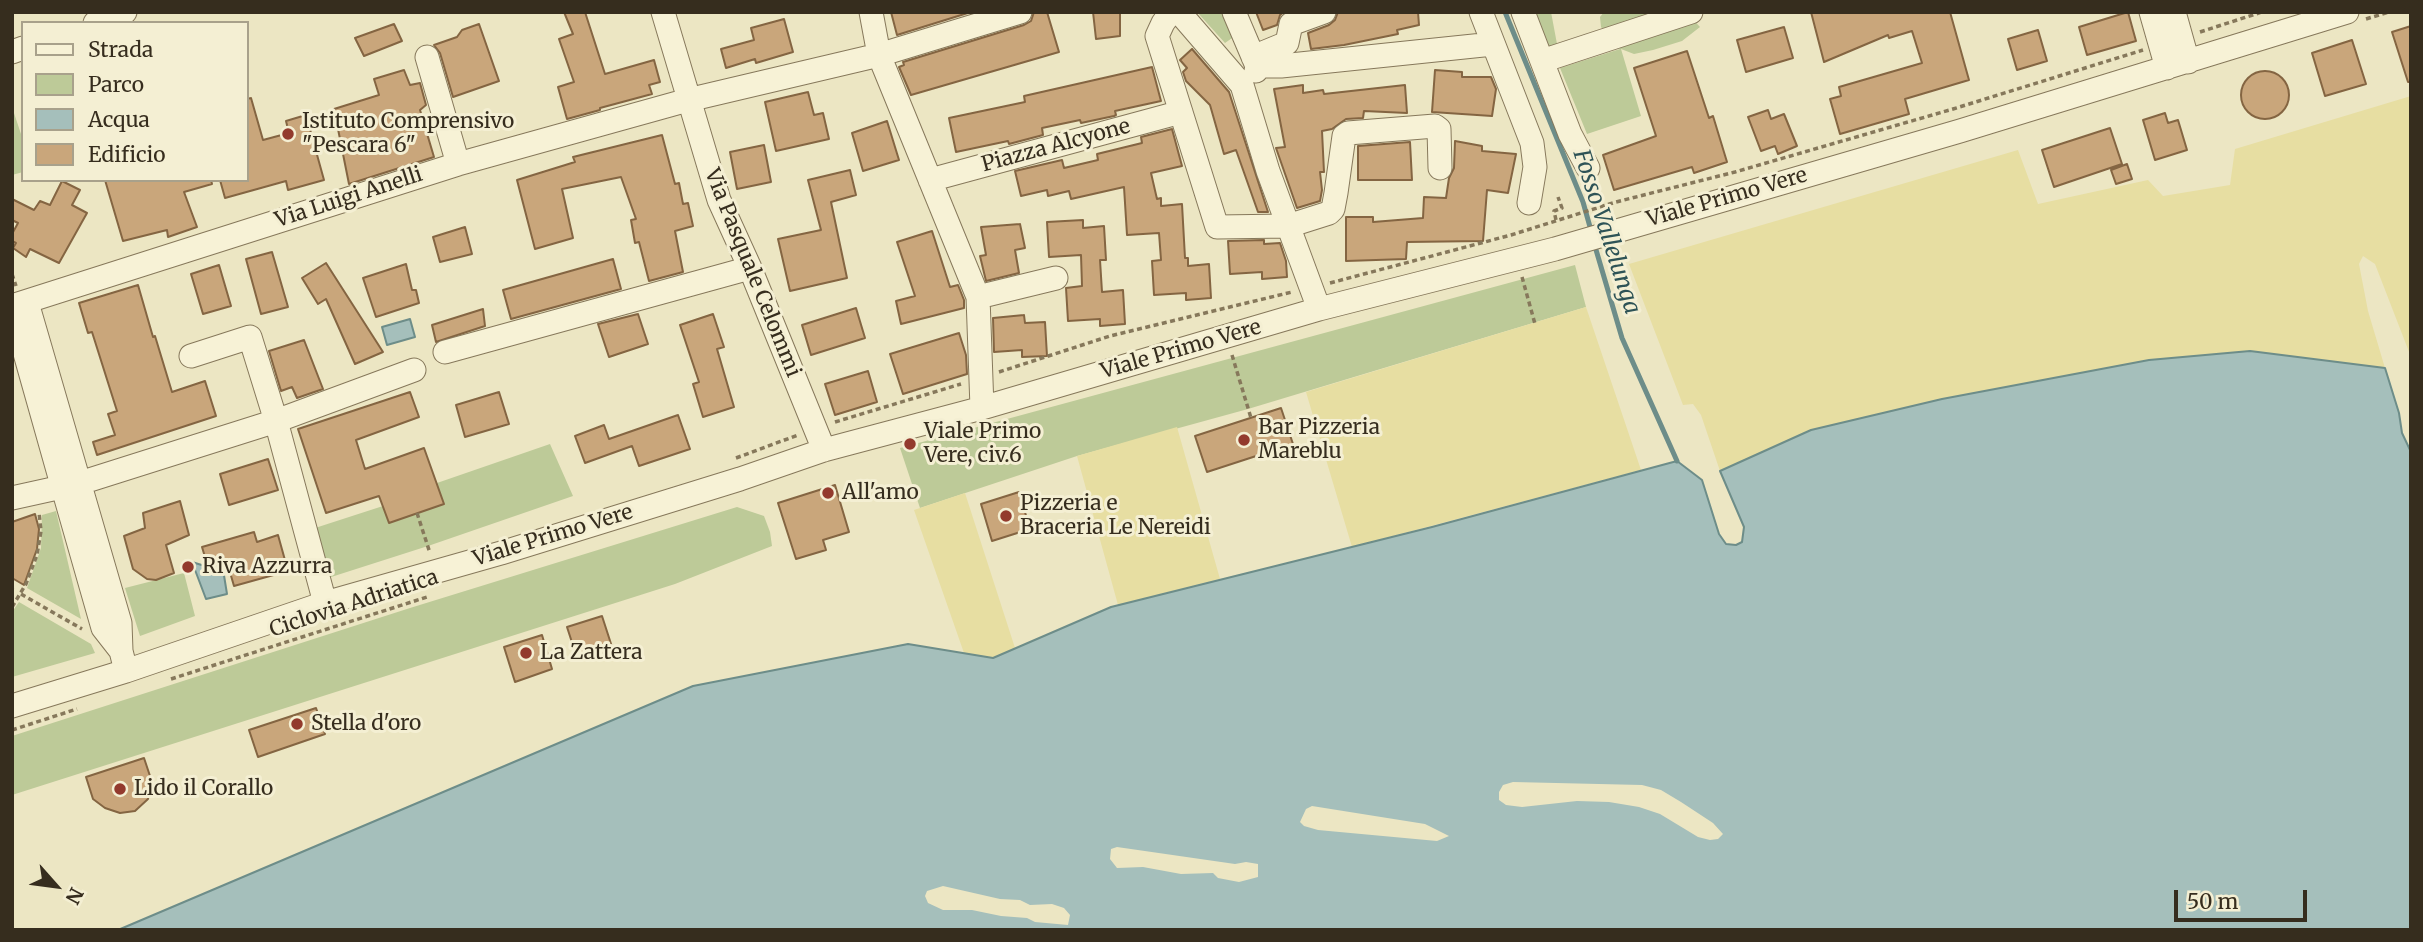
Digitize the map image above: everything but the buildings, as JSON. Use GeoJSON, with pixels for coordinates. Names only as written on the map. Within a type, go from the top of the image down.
{"type":"FeatureCollection","features":[{"type":"Feature","properties":{"kind":"street"},"geometry":{"type":"LineString","coordinates":[[100,21],[125,12]]}},
{"type":"Feature","properties":{"kind":"street","name":"Via Pasquale Celommi"},"geometry":{"type":"LineString","coordinates":[[663,12],[719,200],[750,268],[824,450]]}},
{"type":"Feature","properties":{"kind":"street"},"geometry":{"type":"LineString","coordinates":[[871,12],[879,55],[978,297],[982,408]]}},
{"type":"Feature","properties":{"kind":"street"},"geometry":{"type":"LineString","coordinates":[[688,100],[879,55],[1020,12]]}},
{"type":"Feature","properties":{"kind":"street"},"geometry":{"type":"LineString","coordinates":[[1171,12],[1157,36],[1217,228],[1288,226],[1332,211],[1344,136],[1348,133],[1435,126],[1439,129],[1440,168]]}},
{"type":"Feature","properties":{"kind":"street"},"geometry":{"type":"LineString","coordinates":[[1179,12],[1242,85],[1268,171],[1319,309]]}},
{"type":"Feature","properties":{"kind":"street"},"geometry":{"type":"LineString","coordinates":[[1234,12],[1255,61],[1253,79],[1242,85]]}},
{"type":"Feature","properties":{"kind":"street"},"geometry":{"type":"LineString","coordinates":[[1255,61],[1287,43],[1291,23],[1324,12]]}},
{"type":"Feature","properties":{"kind":"street"},"geometry":{"type":"LineString","coordinates":[[1481,12],[1532,143],[1535,167],[1529,203]]}},
{"type":"Feature","properties":{"kind":"street"},"geometry":{"type":"LineString","coordinates":[[1524,12],[1570,135],[1588,168]]}},
{"type":"Feature","properties":{"kind":"street"},"geometry":{"type":"LineString","coordinates":[[1542,61],[1691,12]]}},
{"type":"Feature","properties":{"kind":"street"},"geometry":{"type":"LineString","coordinates":[[2151,12],[2171,41]]}},
{"type":"Feature","properties":{"kind":"street"},"geometry":{"type":"LineString","coordinates":[[2174,12],[2171,41],[2177,65]]}},
{"type":"Feature","properties":{"kind":"street","name":"Viale Primo Vere"},"geometry":{"type":"LineString","coordinates":[[12,706],[123,661],[500,553],[740,479],[824,450],[982,408],[1319,309],[1555,249],[2347,12]]}},
{"type":"Feature","properties":{"kind":"street"},"geometry":{"type":"LineString","coordinates":[[1255,61],[1281,66],[1493,44]]}},
{"type":"Feature","properties":{"kind":"street"},"geometry":{"type":"LineString","coordinates":[[426,57],[458,164]]}},
{"type":"Feature","properties":{"kind":"street","name":"Via Luigi Anelli"},"geometry":{"type":"LineString","coordinates":[[17,304],[458,164],[688,100]]}},
{"type":"Feature","properties":{"kind":"street","name":"Piazza Alcyone"},"geometry":{"type":"LineString","coordinates":[[930,180],[1181,112]]}},
{"type":"Feature","properties":{"kind":"street"},"geometry":{"type":"LineString","coordinates":[[445,352],[750,268]]}},
{"type":"Feature","properties":{"kind":"street"},"geometry":{"type":"LineString","coordinates":[[978,297],[1056,278]]}},
{"type":"Feature","properties":{"kind":"street"},"geometry":{"type":"LineString","coordinates":[[17,304],[15,318],[120,623],[123,661]]}},
{"type":"Feature","properties":{"kind":"street"},"geometry":{"type":"LineString","coordinates":[[191,356],[250,337],[276,421],[325,603]]}},
{"type":"Feature","properties":{"kind":"street"},"geometry":{"type":"LineString","coordinates":[[12,498],[72,485],[276,421],[414,370]]}},
{"type":"Feature","properties":{"kind":"path","name":"Viale Primo Vere"},"geometry":{"type":"LineString","coordinates":[[1329,283],[1511,235],[1616,202],[1735,172],[1953,109],[2262,12]]}},
{"type":"Feature","properties":{"kind":"path"},"geometry":{"type":"LineString","coordinates":[[1556,220],[1554,211],[1562,208],[1558,197]]}},
{"type":"Feature","properties":{"kind":"path"},"geometry":{"type":"LineString","coordinates":[[1522,278],[1535,324]]}},
{"type":"Feature","properties":{"kind":"path","name":"Viale Primo Vere"},"geometry":{"type":"LineString","coordinates":[[824,426],[1110,336],[1301,290]]}},
{"type":"Feature","properties":{"kind":"path"},"geometry":{"type":"LineString","coordinates":[[1227,336],[1251,418]]}},
{"type":"Feature","properties":{"kind":"path"},"geometry":{"type":"LineString","coordinates":[[736,458],[809,431]]}},
{"type":"Feature","properties":{"kind":"path"},"geometry":{"type":"LineString","coordinates":[[12,607],[35,563],[40,539],[35,493]]}},
{"type":"Feature","properties":{"kind":"path"},"geometry":{"type":"LineString","coordinates":[[417,513],[430,553]]}},
{"type":"Feature","properties":{"kind":"path"},"geometry":{"type":"LineString","coordinates":[[20,594],[93,635]]}},
{"type":"Feature","properties":{"kind":"path","name":"Ciclovia Adriatica"},"geometry":{"type":"LineString","coordinates":[[162,682],[429,596]]}},
{"type":"Feature","properties":{"kind":"path"},"geometry":{"type":"LineString","coordinates":[[12,730],[88,706]]}},
{"type":"Feature","properties":{"kind":"green space"},"geometry":{"type":"Polygon","coordinates":[[[1197,12],[1223,12],[1235,36],[1225,43],[1197,12]]]}},
{"type":"Feature","properties":{"kind":"green space"},"geometry":{"type":"Polygon","coordinates":[[[1527,12],[1551,12],[1557,44],[1543,53],[1527,12]]]}},
{"type":"Feature","properties":{"kind":"green space"},"geometry":{"type":"Polygon","coordinates":[[[1604,12],[1686,12],[1700,27],[1682,41],[1653,50],[1634,54],[1621,49],[1641,116],[1587,134],[1560,68],[1620,49],[1601,27],[1600,17],[1604,12]]]}},
{"type":"Feature","properties":{"kind":"green space"},"geometry":{"type":"Polygon","coordinates":[[[12,107],[21,134],[21,173],[12,175],[12,107]]]}},
{"type":"Feature","properties":{"kind":"green space"},"geometry":{"type":"Polygon","coordinates":[[[1575,265],[1586,307],[1248,409],[1077,456],[920,508],[900,448],[1575,265]]]}},
{"type":"Feature","properties":{"kind":"green space"},"geometry":{"type":"Polygon","coordinates":[[[550,444],[573,496],[328,578],[312,529],[383,506],[389,523],[443,504],[437,483],[550,444]]]}},
{"type":"Feature","properties":{"kind":"green space"},"geometry":{"type":"Polygon","coordinates":[[[737,507],[764,516],[772,546],[675,584],[12,795],[12,736],[410,608],[737,507]]]}},
{"type":"Feature","properties":{"kind":"green space"},"geometry":{"type":"Polygon","coordinates":[[[56,511],[81,619],[27,588],[41,548],[42,515],[56,511]]]}},
{"type":"Feature","properties":{"kind":"green space"},"geometry":{"type":"Polygon","coordinates":[[[184,573],[195,616],[140,636],[125,588],[184,573]]]}},
{"type":"Feature","properties":{"kind":"green space"},"geometry":{"type":"Polygon","coordinates":[[[19,602],[91,644],[95,653],[12,677],[12,612],[19,602]]]}},
{"type":"Feature","properties":{"kind":"sand"},"geometry":{"type":"Polygon","coordinates":[[[2411,96],[2411,357],[2375,264],[2363,256],[2359,264],[2368,311],[2385,368],[2250,351],[2149,360],[1942,399],[1811,430],[1720,471],[1701,415],[1693,404],[1683,405],[1629,264],[2018,150],[2038,204],[2148,180],[2163,196],[2230,185],[2235,149],[2411,96]]]}},
{"type":"Feature","properties":{"kind":"sand"},"geometry":{"type":"Polygon","coordinates":[[[1586,307],[1641,470],[1352,547],[1306,392],[1586,307]]]}},
{"type":"Feature","properties":{"kind":"sand"},"geometry":{"type":"Polygon","coordinates":[[[1177,427],[1220,579],[1118,605],[1077,456],[1177,427]]]}},
{"type":"Feature","properties":{"kind":"sand"},"geometry":{"type":"Polygon","coordinates":[[[965,493],[1015,648],[993,658],[964,653],[914,510],[965,493]]]}},
{"type":"Feature","properties":{"kind":"water"},"geometry":{"type":"Polygon","coordinates":[[[410,319],[415,337],[387,345],[382,327],[410,319]]]}},
{"type":"Feature","properties":{"kind":"water"},"geometry":{"type":"Polygon","coordinates":[[[2250,351],[2385,368],[2399,413],[2402,433],[2411,452],[2411,930],[118,930],[693,686],[908,644],[993,658],[1111,607],[1432,527],[1677,461],[1702,480],[1719,534],[1726,544],[1736,545],[1742,542],[1744,527],[1720,471],[1811,430],[1942,399],[2149,360],[2250,351]]]}},
{"type":"Feature","properties":{"kind":"water"},"geometry":{"type":"Polygon","coordinates":[[[192,562],[208,567],[222,563],[227,594],[206,599],[192,562]]]}},
{"type":"Feature","properties":{"kind":"pier"},"geometry":{"type":"Polygon","coordinates":[[[1513,782],[1642,785],[1661,790],[1681,802],[1713,823],[1723,834],[1718,839],[1710,840],[1698,837],[1660,814],[1609,802],[1577,801],[1522,807],[1506,805],[1499,800],[1499,792],[1503,785],[1513,782]]]}},
{"type":"Feature","properties":{"kind":"pier"},"geometry":{"type":"Polygon","coordinates":[[[1312,806],[1425,824],[1449,836],[1437,841],[1318,830],[1300,822],[1306,809],[1312,806]]]}},
{"type":"Feature","properties":{"kind":"pier"},"geometry":{"type":"Polygon","coordinates":[[[1117,847],[1235,864],[1258,864],[1258,877],[1239,882],[1218,878],[1213,873],[1181,874],[1143,867],[1117,868],[1110,859],[1111,849],[1117,847]]]}},
{"type":"Feature","properties":{"kind":"pier"},"geometry":{"type":"Polygon","coordinates":[[[943,886],[1000,899],[1020,900],[1030,905],[1052,904],[1064,908],[1070,915],[1068,925],[1035,922],[1027,918],[972,910],[943,910],[928,903],[925,896],[927,891],[943,886]]]}},
{"type":"Feature","properties":{"kind":"waterway","name":"Fosso Vallelunga"},"geometry":{"type":"LineString","coordinates":[[1505,12],[1583,202],[1592,234]]}},
{"type":"Feature","properties":{"kind":"waterway","name":"Fosso Vallelunga"},"geometry":{"type":"LineString","coordinates":[[1594,243],[1622,338],[1677,461]]}},
{"type":"Feature","properties":{"kind":"place","name":"Istituto Comprensivo \"Pescara 6\""},"geometry":{"type":"Point","coordinates":[288,134]}},
{"type":"Feature","properties":{"kind":"place","name":"Bar Pizzeria Mareblu"},"geometry":{"type":"Point","coordinates":[1244,440]}},
{"type":"Feature","properties":{"kind":"place","name":"Viale Primo Vere, civ.6"},"geometry":{"type":"Point","coordinates":[910,444]}},
{"type":"Feature","properties":{"kind":"place","name":"All'amo"},"geometry":{"type":"Point","coordinates":[828,493]}},
{"type":"Feature","properties":{"kind":"place","name":"Pizzeria e Braceria Le Nereidi"},"geometry":{"type":"Point","coordinates":[1006,516]}},
{"type":"Feature","properties":{"kind":"place","name":"Riva Azzurra"},"geometry":{"type":"Point","coordinates":[188,567]}},
{"type":"Feature","properties":{"kind":"place","name":"La Zattera"},"geometry":{"type":"Point","coordinates":[526,653]}},
{"type":"Feature","properties":{"kind":"place","name":"Stella d'oro"},"geometry":{"type":"Point","coordinates":[297,724]}},
{"type":"Feature","properties":{"kind":"place","name":"Lido il Corallo"},"geometry":{"type":"Point","coordinates":[120,789]}}]}
